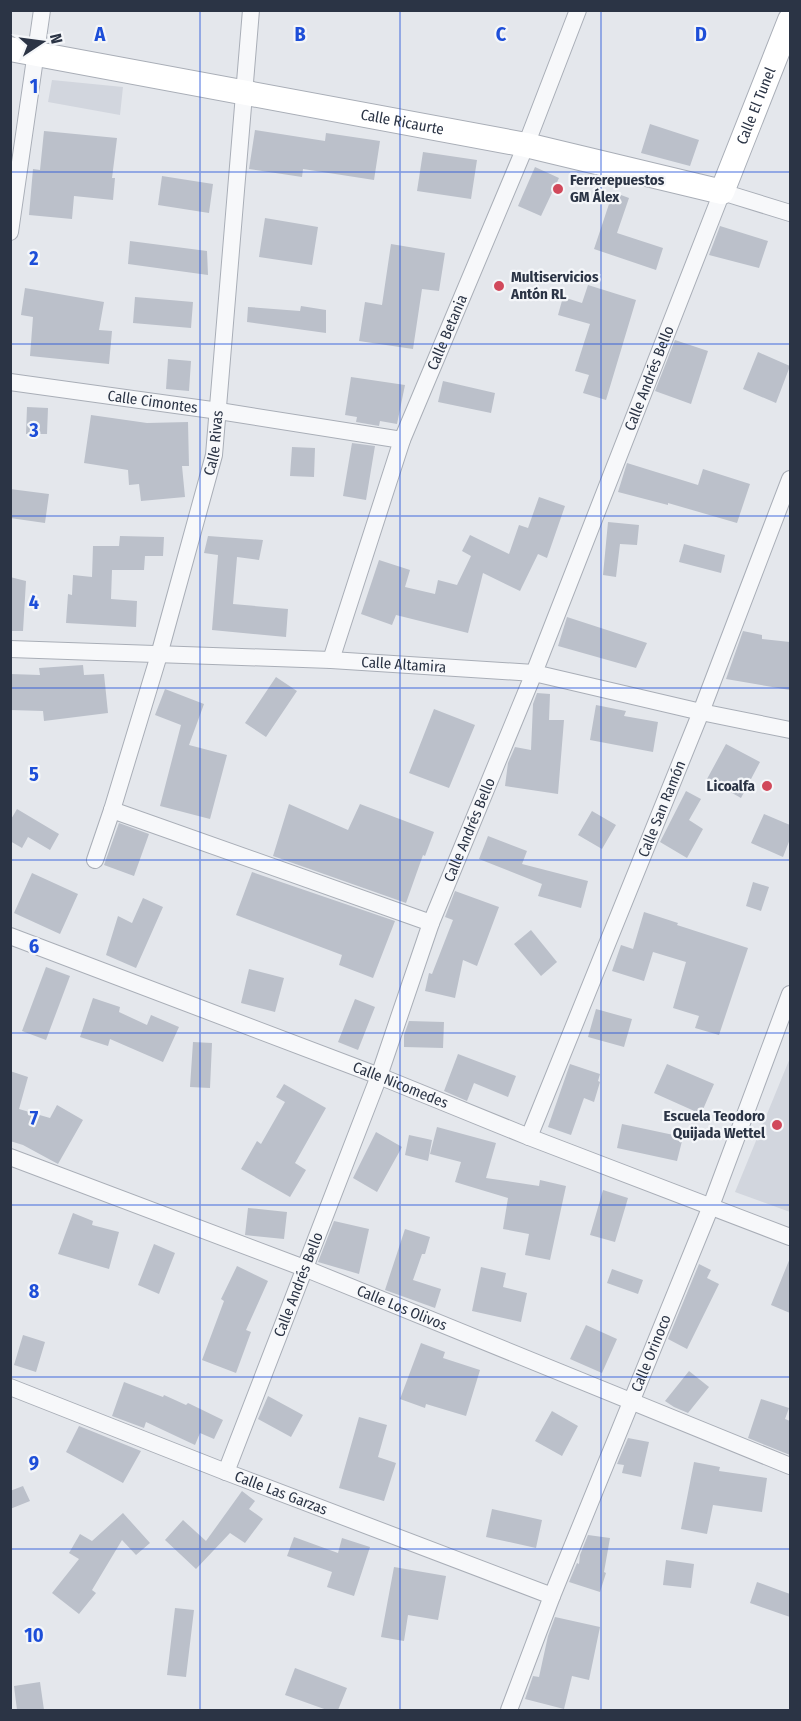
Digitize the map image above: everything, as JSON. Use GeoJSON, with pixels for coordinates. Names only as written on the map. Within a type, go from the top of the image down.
{"type":"FeatureCollection","features":[{"type":"Feature","properties":{"kind":"street"},"geometry":{"type":"LineString","coordinates":[[10,232],[42,10]]}},
{"type":"Feature","properties":{"kind":"street","name":"Calle Rivas"},"geometry":{"type":"LineString","coordinates":[[94,860],[112,810],[159,655],[214,455],[251,10]]}},
{"type":"Feature","properties":{"kind":"street","name":"Calle Betania"},"geometry":{"type":"LineString","coordinates":[[331,660],[402,440],[526,145],[578,10]]}},
{"type":"Feature","properties":{"kind":"street","name":"Calle El Tunel"},"geometry":{"type":"LineString","coordinates":[[722,192],[790,20]]}},
{"type":"Feature","properties":{"kind":"street","name":"Calle Ricaurte"},"geometry":{"type":"LineString","coordinates":[[10,49],[526,145],[722,192],[790,213]]}},
{"type":"Feature","properties":{"kind":"street","name":"Calle Andrés Bello"},"geometry":{"type":"LineString","coordinates":[[226,1472],[380,1076],[431,923],[534,673],[722,192]]}},
{"type":"Feature","properties":{"kind":"street","name":"Calle Cimontes"},"geometry":{"type":"LineString","coordinates":[[10,382],[219,411],[402,440]]}},
{"type":"Feature","properties":{"kind":"street","name":"Calle San Ramón"},"geometry":{"type":"LineString","coordinates":[[530,1137],[701,712],[790,479]]}},
{"type":"Feature","properties":{"kind":"street","name":"Calle Altamira"},"geometry":{"type":"LineString","coordinates":[[10,649],[331,660],[534,673],[790,730]]}},
{"type":"Feature","properties":{"kind":"street"},"geometry":{"type":"LineString","coordinates":[[112,810],[431,923]]}},
{"type":"Feature","properties":{"kind":"street","name":"Calle Nicomedes"},"geometry":{"type":"LineString","coordinates":[[10,936],[380,1076],[530,1137],[790,1237]]}},
{"type":"Feature","properties":{"kind":"street","name":"Calle Orinoco"},"geometry":{"type":"LineString","coordinates":[[509,1710],[552,1596],[786,1019],[790,994]]}},
{"type":"Feature","properties":{"kind":"street","name":"Calle Los Olivos"},"geometry":{"type":"LineString","coordinates":[[10,1157],[304,1268],[790,1466]]}},
{"type":"Feature","properties":{"kind":"street","name":"Calle Las Garzas"},"geometry":{"type":"LineString","coordinates":[[10,1388],[552,1596]]}},
{"type":"Feature","properties":{"kind":"shaded area"},"geometry":{"type":"Polygon","coordinates":[[[52,80],[123,87],[120,115],[48,102],[52,80]]]}},
{"type":"Feature","properties":{"kind":"shaded area","name":"Escuela Teodoro Quijada Wettel"},"geometry":{"type":"Polygon","coordinates":[[[790,1058],[790,1212],[735,1192],[790,1058]]]}},
{"type":"Feature","properties":{"kind":"building"},"geometry":{"type":"Polygon","coordinates":[[[650,124],[699,140],[690,166],[641,153],[650,124]]]}},
{"type":"Feature","properties":{"kind":"building"},"geometry":{"type":"Polygon","coordinates":[[[255,130],[325,141],[326,133],[380,141],[374,180],[303,169],[302,177],[249,169],[255,130]]]}},
{"type":"Feature","properties":{"kind":"building"},"geometry":{"type":"Polygon","coordinates":[[[44,131],[117,138],[112,178],[115,178],[113,200],[74,196],[72,219],[29,215],[33,169],[40,170],[44,131]]]}},
{"type":"Feature","properties":{"kind":"building"},"geometry":{"type":"Polygon","coordinates":[[[423,152],[477,160],[471,199],[417,191],[423,152]]]}},
{"type":"Feature","properties":{"kind":"building"},"geometry":{"type":"Polygon","coordinates":[[[535,167],[559,178],[541,216],[518,206],[535,167]]]}},
{"type":"Feature","properties":{"kind":"building"},"geometry":{"type":"Polygon","coordinates":[[[162,176],[213,184],[209,213],[158,205],[162,176]]]}},
{"type":"Feature","properties":{"kind":"building"},"geometry":{"type":"Polygon","coordinates":[[[613,192],[629,198],[617,233],[663,248],[656,270],[594,249],[613,192]]]}},
{"type":"Feature","properties":{"kind":"building"},"geometry":{"type":"Polygon","coordinates":[[[265,218],[318,227],[312,265],[259,257],[265,218]]]}},
{"type":"Feature","properties":{"kind":"building"},"geometry":{"type":"Polygon","coordinates":[[[720,226],[768,241],[759,268],[709,255],[720,226]]]}},
{"type":"Feature","properties":{"kind":"building"},"geometry":{"type":"Polygon","coordinates":[[[130,241],[207,251],[208,275],[128,264],[130,241]]]}},
{"type":"Feature","properties":{"kind":"building"},"geometry":{"type":"Polygon","coordinates":[[[391,244],[445,253],[439,291],[422,289],[413,349],[359,341],[365,302],[382,305],[391,244]]]}},
{"type":"Feature","properties":{"kind":"building"},"geometry":{"type":"Polygon","coordinates":[[[588,285],[636,300],[606,400],[583,393],[589,375],[575,371],[590,324],[558,315],[563,297],[582,303],[588,285]]]}},
{"type":"Feature","properties":{"kind":"building"},"geometry":{"type":"Polygon","coordinates":[[[25,288],[104,302],[99,330],[112,331],[109,364],[30,356],[33,317],[21,315],[25,288]]]}},
{"type":"Feature","properties":{"kind":"building"},"geometry":{"type":"Polygon","coordinates":[[[135,297],[193,302],[191,328],[133,323],[135,297]]]}},
{"type":"Feature","properties":{"kind":"building"},"geometry":{"type":"Polygon","coordinates":[[[301,306],[326,310],[326,333],[247,322],[248,307],[300,311],[301,306]]]}},
{"type":"Feature","properties":{"kind":"building"},"geometry":{"type":"Polygon","coordinates":[[[675,340],[708,351],[691,404],[655,391],[675,340]]]}},
{"type":"Feature","properties":{"kind":"building"},"geometry":{"type":"Polygon","coordinates":[[[758,352],[790,366],[776,403],[743,389],[758,352]]]}},
{"type":"Feature","properties":{"kind":"building"},"geometry":{"type":"Polygon","coordinates":[[[168,359],[191,361],[189,391],[166,389],[168,359]]]}},
{"type":"Feature","properties":{"kind":"building"},"geometry":{"type":"Polygon","coordinates":[[[351,377],[405,385],[397,424],[380,421],[379,426],[356,422],[357,417],[345,415],[351,377]]]}},
{"type":"Feature","properties":{"kind":"building"},"geometry":{"type":"Polygon","coordinates":[[[443,381],[495,393],[491,413],[438,402],[443,381]]]}},
{"type":"Feature","properties":{"kind":"building"},"geometry":{"type":"Polygon","coordinates":[[[27,407],[48,408],[47,434],[26,434],[27,407]]]}},
{"type":"Feature","properties":{"kind":"building"},"geometry":{"type":"Polygon","coordinates":[[[91,415],[147,423],[188,422],[189,466],[182,466],[185,497],[141,501],[139,484],[129,485],[128,470],[84,463],[91,415]]]}},
{"type":"Feature","properties":{"kind":"building"},"geometry":{"type":"Polygon","coordinates":[[[352,443],[375,446],[366,500],[343,496],[352,443]]]}},
{"type":"Feature","properties":{"kind":"building"},"geometry":{"type":"Polygon","coordinates":[[[292,447],[315,448],[314,477],[290,476],[292,447]]]}},
{"type":"Feature","properties":{"kind":"building"},"geometry":{"type":"Polygon","coordinates":[[[627,463],[698,485],[703,469],[750,484],[737,523],[668,503],[668,505],[618,492],[627,463]]]}},
{"type":"Feature","properties":{"kind":"building"},"geometry":{"type":"Polygon","coordinates":[[[10,489],[49,494],[45,523],[10,518],[10,489]]]}},
{"type":"Feature","properties":{"kind":"building"},"geometry":{"type":"Polygon","coordinates":[[[539,497],[565,506],[547,558],[538,554],[520,591],[483,573],[468,633],[396,615],[392,625],[361,614],[379,560],[410,570],[405,587],[435,594],[438,580],[457,585],[471,556],[462,551],[470,535],[509,554],[519,525],[528,528],[539,497]]]}},
{"type":"Feature","properties":{"kind":"building"},"geometry":{"type":"Polygon","coordinates":[[[608,522],[639,525],[637,545],[620,544],[616,577],[603,575],[608,522]]]}},
{"type":"Feature","properties":{"kind":"building"},"geometry":{"type":"Polygon","coordinates":[[[120,536],[164,537],[163,556],[145,556],[144,570],[112,570],[111,599],[137,601],[136,627],[66,623],[68,594],[72,595],[73,575],[92,577],[93,546],[119,546],[120,536]]]}},
{"type":"Feature","properties":{"kind":"building"},"geometry":{"type":"Polygon","coordinates":[[[208,536],[263,540],[259,560],[237,557],[233,604],[288,609],[286,637],[212,630],[218,555],[204,553],[208,536]]]}},
{"type":"Feature","properties":{"kind":"building"},"geometry":{"type":"Polygon","coordinates":[[[684,544],[725,555],[721,573],[679,562],[684,544]]]}},
{"type":"Feature","properties":{"kind":"building"},"geometry":{"type":"Polygon","coordinates":[[[10,577],[26,581],[23,631],[10,631],[10,577]]]}},
{"type":"Feature","properties":{"kind":"building"},"geometry":{"type":"Polygon","coordinates":[[[567,617],[647,643],[636,668],[558,646],[567,617]]]}},
{"type":"Feature","properties":{"kind":"building"},"geometry":{"type":"Polygon","coordinates":[[[743,631],[762,635],[762,639],[790,642],[790,690],[726,679],[743,631]]]}},
{"type":"Feature","properties":{"kind":"building"},"geometry":{"type":"Polygon","coordinates":[[[83,665],[84,675],[104,674],[108,713],[44,721],[43,711],[10,710],[10,674],[40,675],[39,668],[83,665]]]}},
{"type":"Feature","properties":{"kind":"building"},"geometry":{"type":"Polygon","coordinates":[[[276,677],[297,691],[266,737],[245,723],[276,677]]]}},
{"type":"Feature","properties":{"kind":"building"},"geometry":{"type":"Polygon","coordinates":[[[165,689],[204,704],[189,745],[227,755],[210,819],[160,806],[181,725],[155,715],[165,689]]]}},
{"type":"Feature","properties":{"kind":"building"},"geometry":{"type":"Polygon","coordinates":[[[537,693],[550,694],[549,720],[564,720],[558,794],[505,786],[508,763],[515,747],[531,750],[533,704],[537,693]]]}},
{"type":"Feature","properties":{"kind":"building"},"geometry":{"type":"Polygon","coordinates":[[[596,705],[626,711],[624,716],[658,722],[653,752],[590,740],[596,705]]]}},
{"type":"Feature","properties":{"kind":"building"},"geometry":{"type":"Polygon","coordinates":[[[434,709],[475,725],[449,788],[409,773],[434,709]]]}},
{"type":"Feature","properties":{"kind":"building"},"geometry":{"type":"Polygon","coordinates":[[[726,744],[760,762],[741,798],[707,779],[726,744]]]}},
{"type":"Feature","properties":{"kind":"building"},"geometry":{"type":"Polygon","coordinates":[[[686,791],[701,799],[689,820],[703,829],[687,858],[660,842],[686,791]]]}},
{"type":"Feature","properties":{"kind":"building"},"geometry":{"type":"Polygon","coordinates":[[[289,804],[348,830],[360,804],[434,832],[406,903],[273,856],[289,804]]]}},
{"type":"Feature","properties":{"kind":"building"},"geometry":{"type":"Polygon","coordinates":[[[17,809],[59,834],[50,850],[28,837],[22,848],[10,841],[10,821],[17,809]]]}},
{"type":"Feature","properties":{"kind":"building"},"geometry":{"type":"Polygon","coordinates":[[[592,811],[616,825],[602,849],[578,835],[592,811]]]}},
{"type":"Feature","properties":{"kind":"building"},"geometry":{"type":"Polygon","coordinates":[[[764,814],[790,825],[790,839],[783,857],[751,843],[764,814]]]}},
{"type":"Feature","properties":{"kind":"building"},"geometry":{"type":"Polygon","coordinates":[[[119,823],[149,834],[134,876],[104,865],[119,823]]]}},
{"type":"Feature","properties":{"kind":"building"},"geometry":{"type":"Polygon","coordinates":[[[488,836],[527,851],[522,864],[588,881],[581,908],[538,896],[542,884],[479,859],[488,836]]]}},
{"type":"Feature","properties":{"kind":"building"},"geometry":{"type":"Polygon","coordinates":[[[252,872],[395,921],[373,978],[339,965],[342,955],[236,915],[252,872]]]}},
{"type":"Feature","properties":{"kind":"building"},"geometry":{"type":"Polygon","coordinates":[[[32,873],[78,894],[60,934],[14,913],[32,873]]]}},
{"type":"Feature","properties":{"kind":"building"},"geometry":{"type":"Polygon","coordinates":[[[753,882],[769,887],[761,911],[746,906],[753,882]]]}},
{"type":"Feature","properties":{"kind":"building"},"geometry":{"type":"Polygon","coordinates":[[[455,891],[499,907],[477,966],[463,960],[455,998],[425,991],[429,973],[432,974],[453,920],[445,917],[455,891]]]}},
{"type":"Feature","properties":{"kind":"building"},"geometry":{"type":"Polygon","coordinates":[[[143,898],[163,907],[136,968],[106,955],[118,916],[132,923],[143,898]]]}},
{"type":"Feature","properties":{"kind":"building"},"geometry":{"type":"Polygon","coordinates":[[[644,912],[748,948],[719,1035],[695,1028],[699,1016],[673,1008],[686,962],[653,952],[644,981],[612,971],[621,945],[633,949],[644,912]]]}},
{"type":"Feature","properties":{"kind":"building"},"geometry":{"type":"Polygon","coordinates":[[[531,930],[557,962],[541,976],[514,944],[531,930]]]}},
{"type":"Feature","properties":{"kind":"building"},"geometry":{"type":"Polygon","coordinates":[[[46,967],[70,976],[46,1040],[22,1031],[46,967]]]}},
{"type":"Feature","properties":{"kind":"building"},"geometry":{"type":"Polygon","coordinates":[[[249,969],[284,978],[275,1012],[241,1003],[249,969]]]}},
{"type":"Feature","properties":{"kind":"building"},"geometry":{"type":"Polygon","coordinates":[[[93,998],[120,1007],[119,1012],[147,1025],[151,1015],[179,1027],[163,1062],[110,1039],[108,1046],[80,1037],[93,998]]]}},
{"type":"Feature","properties":{"kind":"building"},"geometry":{"type":"Polygon","coordinates":[[[355,999],[375,1007],[358,1050],[338,1042],[355,999]]]}},
{"type":"Feature","properties":{"kind":"building"},"geometry":{"type":"Polygon","coordinates":[[[596,1009],[632,1019],[624,1047],[588,1037],[596,1009]]]}},
{"type":"Feature","properties":{"kind":"building"},"geometry":{"type":"Polygon","coordinates":[[[409,1021],[444,1022],[443,1048],[404,1047],[404,1035],[409,1021]]]}},
{"type":"Feature","properties":{"kind":"building"},"geometry":{"type":"Polygon","coordinates":[[[193,1042],[212,1043],[210,1088],[190,1087],[193,1042]]]}},
{"type":"Feature","properties":{"kind":"building"},"geometry":{"type":"Polygon","coordinates":[[[458,1054],[516,1076],[508,1097],[474,1083],[467,1101],[444,1091],[458,1054]]]}},
{"type":"Feature","properties":{"kind":"building"},"geometry":{"type":"Polygon","coordinates":[[[570,1064],[600,1074],[594,1102],[584,1098],[571,1135],[548,1127],[570,1064]]]}},
{"type":"Feature","properties":{"kind":"building"},"geometry":{"type":"Polygon","coordinates":[[[667,1064],[714,1084],[701,1114],[654,1093],[667,1064]]]}},
{"type":"Feature","properties":{"kind":"building"},"geometry":{"type":"Polygon","coordinates":[[[10,1071],[28,1077],[19,1109],[50,1118],[57,1105],[83,1120],[58,1164],[23,1145],[10,1141],[10,1071]]]}},
{"type":"Feature","properties":{"kind":"building"},"geometry":{"type":"Polygon","coordinates":[[[284,1084],[326,1108],[295,1163],[306,1170],[290,1197],[241,1169],[257,1141],[261,1144],[285,1102],[276,1097],[284,1084]]]}},
{"type":"Feature","properties":{"kind":"building"},"geometry":{"type":"Polygon","coordinates":[[[622,1124],[683,1137],[677,1161],[617,1148],[622,1124]]]}},
{"type":"Feature","properties":{"kind":"building"},"geometry":{"type":"Polygon","coordinates":[[[437,1127],[496,1143],[486,1178],[539,1186],[540,1180],[566,1186],[550,1260],[525,1255],[529,1234],[503,1229],[508,1198],[455,1182],[461,1162],[430,1154],[437,1127]]]}},
{"type":"Feature","properties":{"kind":"building"},"geometry":{"type":"Polygon","coordinates":[[[376,1132],[402,1147],[377,1192],[353,1178],[376,1132]]]}},
{"type":"Feature","properties":{"kind":"building"},"geometry":{"type":"Polygon","coordinates":[[[409,1135],[432,1140],[428,1161],[405,1155],[409,1135]]]}},
{"type":"Feature","properties":{"kind":"building"},"geometry":{"type":"Polygon","coordinates":[[[603,1190],[628,1198],[615,1242],[590,1235],[603,1190]]]}},
{"type":"Feature","properties":{"kind":"building"},"geometry":{"type":"Polygon","coordinates":[[[248,1208],[287,1212],[284,1239],[245,1235],[248,1208]]]}},
{"type":"Feature","properties":{"kind":"building"},"geometry":{"type":"Polygon","coordinates":[[[73,1213],[93,1221],[92,1225],[119,1232],[109,1269],[58,1254],[73,1213]]]}},
{"type":"Feature","properties":{"kind":"building"},"geometry":{"type":"Polygon","coordinates":[[[334,1221],[369,1229],[359,1274],[318,1262],[334,1221]]]}},
{"type":"Feature","properties":{"kind":"building"},"geometry":{"type":"Polygon","coordinates":[[[405,1229],[430,1237],[413,1280],[441,1289],[435,1308],[385,1290],[405,1229]]]}},
{"type":"Feature","properties":{"kind":"building"},"geometry":{"type":"Polygon","coordinates":[[[154,1244],[175,1253],[159,1294],[138,1285],[154,1244]]]}},
{"type":"Feature","properties":{"kind":"building"},"geometry":{"type":"Polygon","coordinates":[[[790,1258],[790,1313],[771,1305],[790,1258]]]}},
{"type":"Feature","properties":{"kind":"building"},"geometry":{"type":"Polygon","coordinates":[[[699,1264],[711,1270],[707,1278],[719,1284],[687,1349],[668,1339],[699,1264]]]}},
{"type":"Feature","properties":{"kind":"building"},"geometry":{"type":"Polygon","coordinates":[[[237,1266],[268,1281],[246,1330],[251,1332],[236,1373],[202,1360],[224,1301],[221,1299],[237,1266]]]}},
{"type":"Feature","properties":{"kind":"building"},"geometry":{"type":"Polygon","coordinates":[[[481,1267],[506,1273],[503,1287],[527,1293],[521,1322],[472,1311],[481,1267]]]}},
{"type":"Feature","properties":{"kind":"building"},"geometry":{"type":"Polygon","coordinates":[[[612,1269],[643,1280],[638,1294],[607,1283],[612,1269]]]}},
{"type":"Feature","properties":{"kind":"building"},"geometry":{"type":"Polygon","coordinates":[[[586,1325],[617,1339],[602,1373],[570,1359],[586,1325]]]}},
{"type":"Feature","properties":{"kind":"building"},"geometry":{"type":"Polygon","coordinates":[[[23,1335],[45,1342],[36,1372],[14,1365],[23,1335]]]}},
{"type":"Feature","properties":{"kind":"building"},"geometry":{"type":"Polygon","coordinates":[[[421,1343],[445,1352],[443,1358],[480,1370],[466,1416],[426,1404],[425,1408],[400,1399],[421,1343]]]}},
{"type":"Feature","properties":{"kind":"building"},"geometry":{"type":"Polygon","coordinates":[[[689,1371],[709,1387],[688,1413],[665,1401],[689,1371]]]}},
{"type":"Feature","properties":{"kind":"building"},"geometry":{"type":"Polygon","coordinates":[[[124,1382],[186,1405],[188,1403],[223,1420],[214,1439],[200,1433],[195,1445],[146,1422],[144,1428],[112,1416],[124,1382]]]}},
{"type":"Feature","properties":{"kind":"building"},"geometry":{"type":"Polygon","coordinates":[[[268,1396],[303,1415],[291,1437],[258,1419],[268,1396]]]}},
{"type":"Feature","properties":{"kind":"building"},"geometry":{"type":"Polygon","coordinates":[[[761,1399],[789,1408],[785,1419],[790,1421],[790,1455],[748,1438],[761,1399]]]}},
{"type":"Feature","properties":{"kind":"building"},"geometry":{"type":"Polygon","coordinates":[[[552,1411],[578,1426],[562,1456],[535,1441],[552,1411]]]}},
{"type":"Feature","properties":{"kind":"building"},"geometry":{"type":"Polygon","coordinates":[[[359,1417],[387,1425],[378,1457],[396,1463],[384,1501],[339,1488],[359,1417]]]}},
{"type":"Feature","properties":{"kind":"building"},"geometry":{"type":"Polygon","coordinates":[[[79,1426],[141,1451],[123,1483],[66,1452],[79,1426]]]}},
{"type":"Feature","properties":{"kind":"building"},"geometry":{"type":"Polygon","coordinates":[[[628,1438],[649,1442],[641,1477],[622,1473],[624,1465],[617,1464],[628,1438]]]}},
{"type":"Feature","properties":{"kind":"building"},"geometry":{"type":"Polygon","coordinates":[[[694,1462],[720,1467],[719,1471],[767,1478],[762,1512],[713,1505],[707,1534],[681,1529],[694,1462]]]}},
{"type":"Feature","properties":{"kind":"building"},"geometry":{"type":"Polygon","coordinates":[[[23,1486],[30,1501],[10,1509],[10,1491],[23,1486]]]}},
{"type":"Feature","properties":{"kind":"building"},"geometry":{"type":"Polygon","coordinates":[[[242,1491],[255,1501],[249,1509],[263,1519],[245,1543],[230,1533],[196,1569],[165,1540],[183,1520],[206,1541],[242,1491]]]}},
{"type":"Feature","properties":{"kind":"building"},"geometry":{"type":"Polygon","coordinates":[[[492,1509],[542,1520],[536,1548],[486,1537],[492,1509]]]}},
{"type":"Feature","properties":{"kind":"building"},"geometry":{"type":"Polygon","coordinates":[[[123,1513],[150,1543],[136,1555],[122,1540],[92,1590],[96,1593],[79,1614],[52,1593],[79,1559],[69,1553],[80,1534],[92,1541],[123,1513]]]}},
{"type":"Feature","properties":{"kind":"building"},"geometry":{"type":"Polygon","coordinates":[[[588,1535],[610,1538],[604,1572],[606,1573],[600,1592],[569,1582],[577,1563],[579,1564],[588,1535]]]}},
{"type":"Feature","properties":{"kind":"building"},"geometry":{"type":"Polygon","coordinates":[[[294,1537],[338,1553],[342,1538],[370,1547],[354,1596],[327,1587],[332,1572],[287,1556],[294,1537]]]}},
{"type":"Feature","properties":{"kind":"building"},"geometry":{"type":"Polygon","coordinates":[[[666,1560],[694,1564],[691,1588],[663,1585],[666,1560]]]}},
{"type":"Feature","properties":{"kind":"building"},"geometry":{"type":"Polygon","coordinates":[[[394,1567],[446,1576],[438,1620],[408,1615],[404,1641],[381,1637],[394,1567]]]}},
{"type":"Feature","properties":{"kind":"building"},"geometry":{"type":"Polygon","coordinates":[[[757,1582],[790,1594],[790,1617],[750,1603],[757,1582]]]}},
{"type":"Feature","properties":{"kind":"building"},"geometry":{"type":"Polygon","coordinates":[[[175,1608],[194,1610],[186,1677],[167,1675],[175,1608]]]}},
{"type":"Feature","properties":{"kind":"building"},"geometry":{"type":"Polygon","coordinates":[[[555,1617],[600,1627],[589,1680],[572,1676],[564,1709],[525,1699],[533,1676],[539,1677],[548,1636],[555,1617]]]}},
{"type":"Feature","properties":{"kind":"building"},"geometry":{"type":"Polygon","coordinates":[[[295,1668],[347,1688],[338,1710],[327,1710],[285,1695],[295,1668]]]}},
{"type":"Feature","properties":{"kind":"building"},"geometry":{"type":"Polygon","coordinates":[[[40,1682],[44,1710],[17,1710],[14,1686],[40,1682]]]}},
{"type":"Feature","properties":{"kind":"place","name":"Ferrerepuestos GM Álex"},"geometry":{"type":"Point","coordinates":[558,189]}},
{"type":"Feature","properties":{"kind":"place","name":"Multiservicios Antón RL"},"geometry":{"type":"Point","coordinates":[499,286]}},
{"type":"Feature","properties":{"kind":"place","name":"Licoalfa"},"geometry":{"type":"Point","coordinates":[767,786]}},
{"type":"Feature","properties":{"kind":"place","name":"Escuela Teodoro Quijada Wettel"},"geometry":{"type":"Point","coordinates":[777,1125]}}]}
